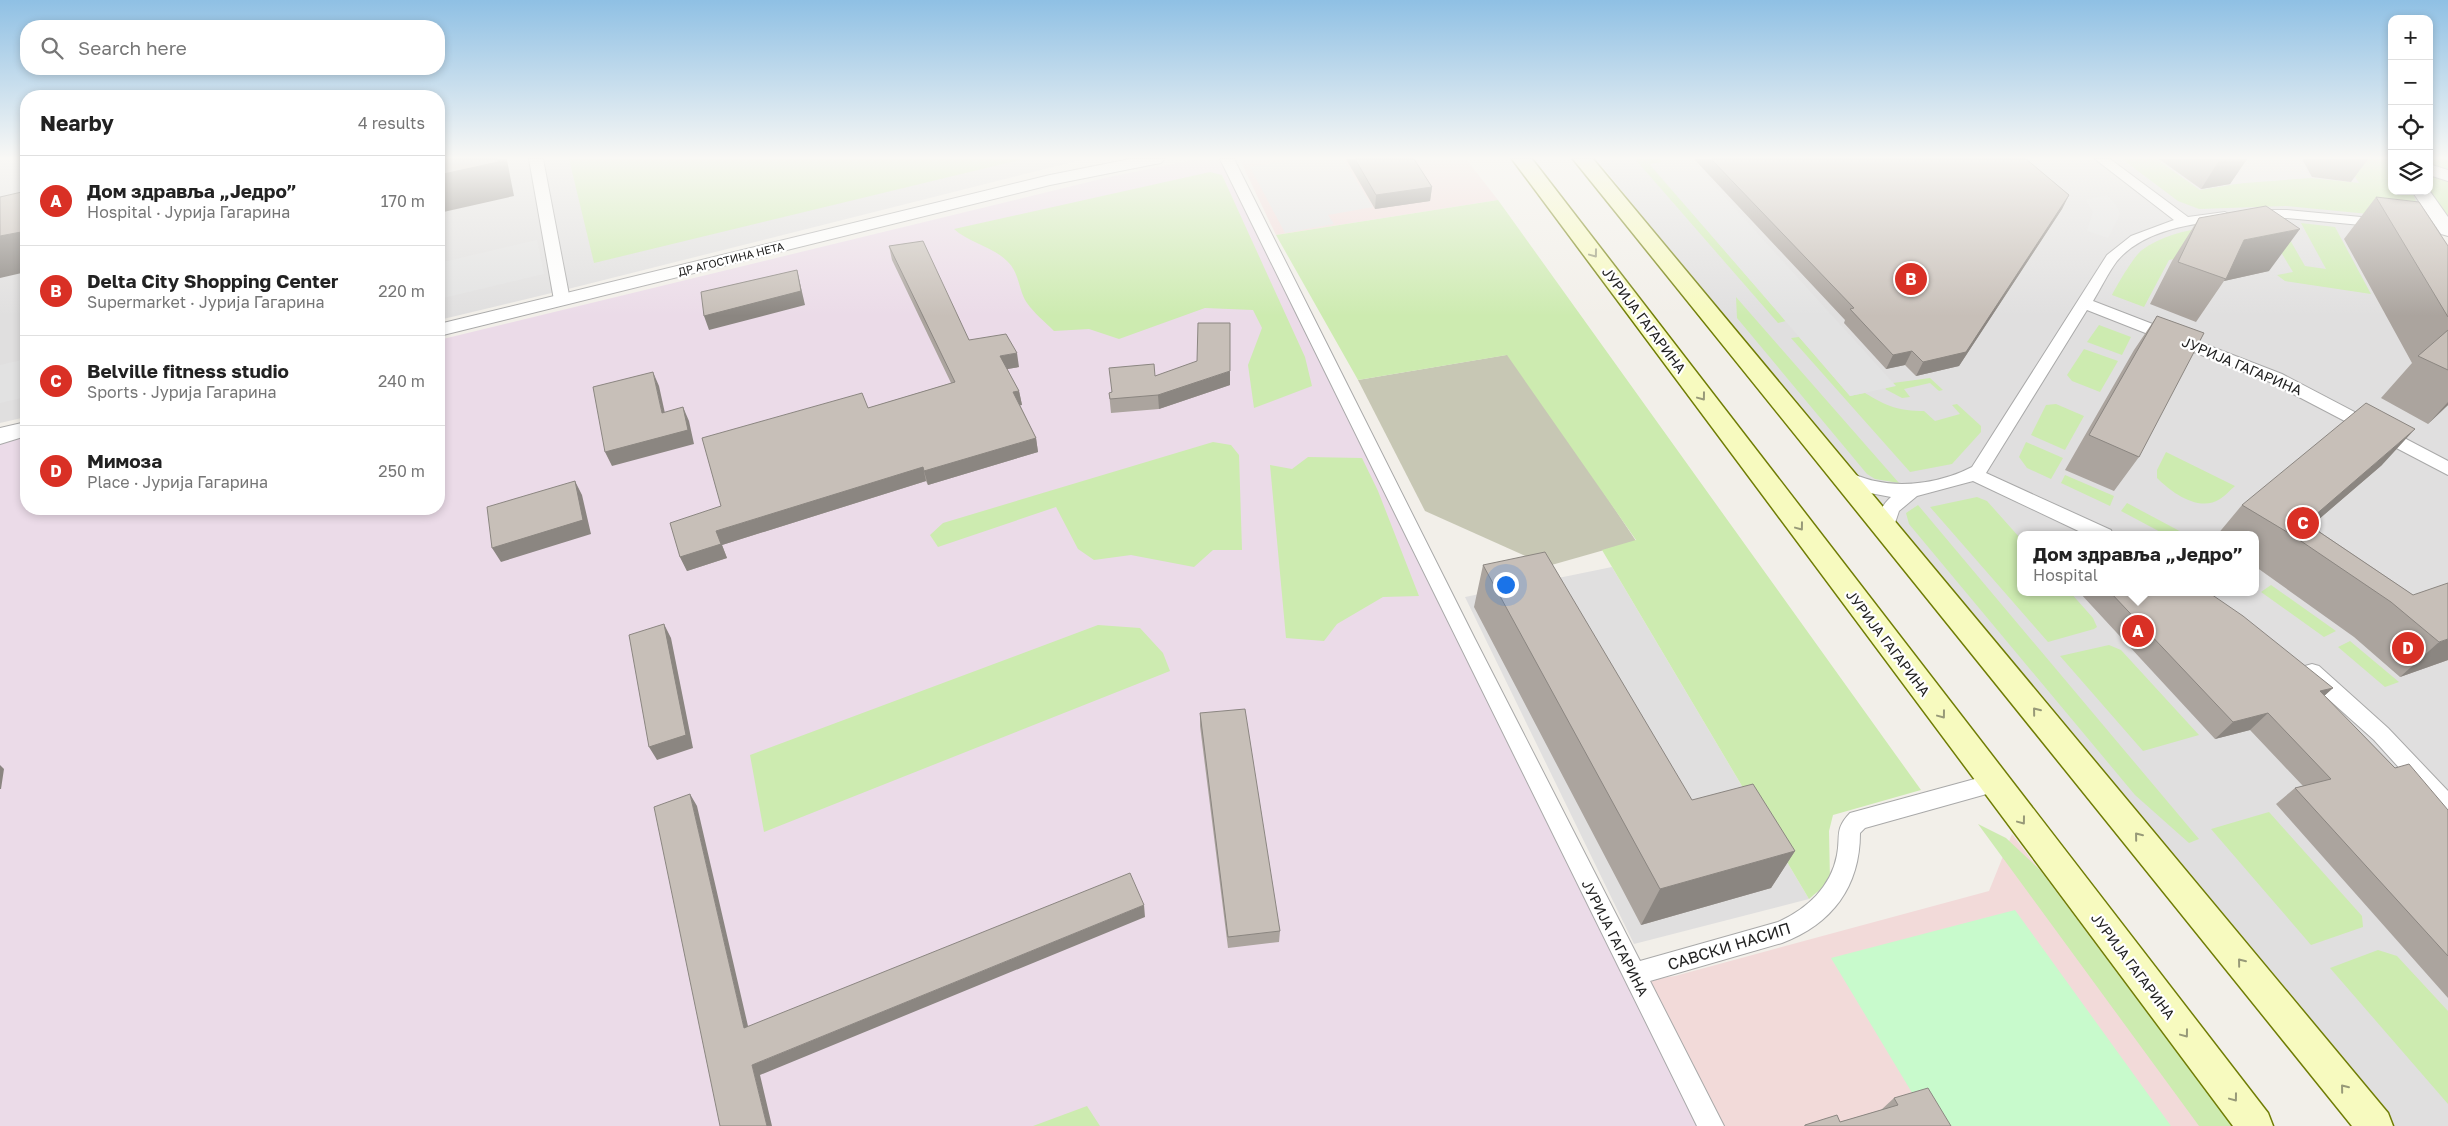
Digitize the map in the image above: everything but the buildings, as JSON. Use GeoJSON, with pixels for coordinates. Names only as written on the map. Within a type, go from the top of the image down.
{"type":"FeatureCollection","features":[{"type":"Feature","properties":{"kind":"main road","name":"ЈУРИЈА ГАГАРИНА"},"geometry":{"type":"LineString","coordinates":[[1562,212],[1993,783],[2255,1126]]}},
{"type":"Feature","properties":{"kind":"main road"},"geometry":{"type":"LineString","coordinates":[[1626,212],[2375,1126]]}},
{"type":"Feature","properties":{"kind":"street"},"geometry":{"type":"LineString","coordinates":[[546,212],[562,300]]}},
{"type":"Feature","properties":{"kind":"street","name":"ДР АГОСТИНА НЕТА"},"geometry":{"type":"LineString","coordinates":[[445,329],[925,212]]}},
{"type":"Feature","properties":{"kind":"street","name":"ЈУРИЈА ГАГАРИНА"},"geometry":{"type":"LineString","coordinates":[[1253,212],[1711,1126]]}},
{"type":"Feature","properties":{"kind":"street"},"geometry":{"type":"LineString","coordinates":[[2171,212],[2184,221]]}},
{"type":"Feature","properties":{"kind":"street"},"geometry":{"type":"LineString","coordinates":[[2432,212],[2448,230]]}},
{"type":"Feature","properties":{"kind":"street"},"geometry":{"type":"LineString","coordinates":[[1886,527],[1886,514],[1894,503],[1910,492],[1973,474],[1987,459],[2104,267],[2117,253],[2151,232],[2184,221],[2234,215],[2276,214],[2394,224]]}},
{"type":"Feature","properties":{"kind":"street","name":"ЈУРИЈА ГАГАРИНА"},"geometry":{"type":"LineString","coordinates":[[2083,303],[2276,378],[2448,469]]}},
{"type":"Feature","properties":{"kind":"street"},"geometry":{"type":"LineString","coordinates":[[0,436],[20,431]]}},
{"type":"Feature","properties":{"kind":"street"},"geometry":{"type":"LineString","coordinates":[[1973,474],[2095,531]]}},
{"type":"Feature","properties":{"kind":"street"},"geometry":{"type":"LineString","coordinates":[[1844,478],[1880,490],[1910,492]]}},
{"type":"Feature","properties":{"kind":"street"},"geometry":{"type":"LineString","coordinates":[[2298,660],[2364,718],[2448,806]]}},
{"type":"Feature","properties":{"kind":"street","name":"САВСКИ НАСИП"},"geometry":{"type":"LineString","coordinates":[[1634,974],[1782,932],[1800,924],[1830,898],[1841,880],[1849,853],[1849,829],[1858,820],[1993,783]]}},
{"type":"Feature","properties":{"kind":"shaded area"},"geometry":{"type":"Polygon","coordinates":[[[0,212],[20,212],[20,418],[0,423],[0,212]]]}},
{"type":"Feature","properties":{"kind":"shaded area"},"geometry":{"type":"Polygon","coordinates":[[[445,212],[876,212],[445,319],[445,212]]]}},
{"type":"Feature","properties":{"kind":"shaded area"},"geometry":{"type":"Polygon","coordinates":[[[967,212],[1251,212],[1711,1126],[0,1126],[0,444],[20,439],[20,515],[445,515],[445,339],[967,212]]]}},
{"type":"Feature","properties":{"kind":"shaded area"},"geometry":{"type":"Polygon","coordinates":[[[1265,212],[1425,212],[1276,235],[1265,212]]]}},
{"type":"Feature","properties":{"kind":"shaded area"},"geometry":{"type":"Polygon","coordinates":[[[1274,212],[1347,212],[1328,215],[1334,224],[1285,233],[1274,212]]]}},
{"type":"Feature","properties":{"kind":"shaded area"},"geometry":{"type":"Polygon","coordinates":[[[1638,212],[2426,212],[2448,245],[2448,1126],[2388,1126],[1886,527],[1638,212]]]}},
{"type":"Feature","properties":{"kind":"shaded area"},"geometry":{"type":"Polygon","coordinates":[[[1691,212],[1738,212],[1896,386],[1850,396],[1691,212]]]}},
{"type":"Feature","properties":{"kind":"shaded area"},"geometry":{"type":"Polygon","coordinates":[[[2093,212],[2119,212],[2120,214],[2108,238],[2087,231],[2093,212]]]}},
{"type":"Feature","properties":{"kind":"shaded area"},"geometry":{"type":"Polygon","coordinates":[[[537,240],[544,274],[445,298],[445,262],[537,240]]]}},
{"type":"Feature","properties":{"kind":"shaded area"},"geometry":{"type":"Polygon","coordinates":[[[1512,354],[1636,541],[1548,566],[1425,511],[1358,380],[1512,354]]]}},
{"type":"Feature","properties":{"kind":"shaded area"},"geometry":{"type":"Polygon","coordinates":[[[20,360],[20,398],[0,403],[0,365],[20,360]]]}},
{"type":"Feature","properties":{"kind":"shaded area"},"geometry":{"type":"Polygon","coordinates":[[[1612,567],[1809,899],[1634,944],[1465,597],[1612,567]]]}},
{"type":"Feature","properties":{"kind":"shaded area"},"geometry":{"type":"Polygon","coordinates":[[[2012,834],[2234,1126],[1399,1126],[1578,990],[1675,976],[1989,891],[2012,834]]]}},
{"type":"Feature","properties":{"kind":"green space"},"geometry":{"type":"Polygon","coordinates":[[[582,212],[806,212],[594,263],[582,212]]]}},
{"type":"Feature","properties":{"kind":"green space"},"geometry":{"type":"Polygon","coordinates":[[[1032,212],[1239,212],[1305,357],[1312,386],[1254,408],[1248,365],[1262,328],[1253,310],[1205,308],[1119,339],[1089,329],[1054,331],[1027,303],[1017,276],[1007,261],[966,238],[954,229],[1032,212]]]}},
{"type":"Feature","properties":{"kind":"green space"},"geometry":{"type":"Polygon","coordinates":[[[1425,212],[1506,212],[1921,790],[1833,815],[1829,831],[1830,881],[1809,899],[1602,550],[1636,540],[1507,355],[1358,380],[1276,235],[1425,212]]]}},
{"type":"Feature","properties":{"kind":"green space"},"geometry":{"type":"Polygon","coordinates":[[[1681,212],[1691,212],[1786,321],[1778,323],[1681,212]]]}},
{"type":"Feature","properties":{"kind":"green space"},"geometry":{"type":"Polygon","coordinates":[[[2343,212],[2391,212],[2379,215],[2343,212]]]}},
{"type":"Feature","properties":{"kind":"green space"},"geometry":{"type":"Polygon","coordinates":[[[2439,212],[2448,212],[2448,230],[2439,212]]]}},
{"type":"Feature","properties":{"kind":"green space"},"geometry":{"type":"Polygon","coordinates":[[[2279,221],[2305,266],[2326,269],[2301,223],[2335,227],[2371,294],[2285,281],[2277,275],[2293,272],[2273,239],[2169,260],[2144,307],[2112,295],[2139,253],[2157,241],[2190,230],[2208,227],[2279,221]]]}},
{"type":"Feature","properties":{"kind":"green space"},"geometry":{"type":"Polygon","coordinates":[[[1736,297],[1899,483],[1875,479],[1867,474],[1737,318],[1736,297]]]}},
{"type":"Feature","properties":{"kind":"green space"},"geometry":{"type":"Polygon","coordinates":[[[2099,325],[2131,337],[2122,355],[2087,342],[2099,325]]]}},
{"type":"Feature","properties":{"kind":"green space"},"geometry":{"type":"Polygon","coordinates":[[[1799,337],[1850,396],[1865,393],[1893,407],[1924,411],[1935,421],[1960,414],[1952,405],[1957,404],[1981,426],[1981,432],[1952,464],[1910,472],[1791,338],[1799,337]]]}},
{"type":"Feature","properties":{"kind":"green space"},"geometry":{"type":"Polygon","coordinates":[[[2084,349],[2118,361],[2100,392],[2072,381],[2067,375],[2084,349]]]}},
{"type":"Feature","properties":{"kind":"green space"},"geometry":{"type":"Polygon","coordinates":[[[1930,378],[1943,390],[1939,391],[1930,383],[1904,389],[1910,397],[1902,398],[1885,389],[1893,383],[1930,378]]]}},
{"type":"Feature","properties":{"kind":"green space"},"geometry":{"type":"Polygon","coordinates":[[[2056,404],[2084,416],[2065,450],[2031,435],[2046,405],[2056,404]]]}},
{"type":"Feature","properties":{"kind":"green space"},"geometry":{"type":"Polygon","coordinates":[[[1213,442],[1231,445],[1239,455],[1242,550],[1213,550],[1194,567],[1131,555],[1094,560],[1078,549],[1056,507],[938,547],[930,535],[943,523],[1213,442]]]}},
{"type":"Feature","properties":{"kind":"green space"},"geometry":{"type":"Polygon","coordinates":[[[2026,442],[2063,458],[2051,479],[2027,468],[2019,457],[2026,442]]]}},
{"type":"Feature","properties":{"kind":"green space"},"geometry":{"type":"Polygon","coordinates":[[[2166,452],[2235,486],[2222,498],[2212,503],[2203,504],[2186,499],[2157,478],[2157,470],[2166,452]]]}},
{"type":"Feature","properties":{"kind":"green space"},"geometry":{"type":"Polygon","coordinates":[[[1308,457],[1362,458],[1378,491],[1419,596],[1383,597],[1337,624],[1324,641],[1286,638],[1270,465],[1292,469],[1308,457]]]}},
{"type":"Feature","properties":{"kind":"green space"},"geometry":{"type":"Polygon","coordinates":[[[2065,475],[2114,496],[2110,506],[2061,483],[2065,475]]]}},
{"type":"Feature","properties":{"kind":"green space"},"geometry":{"type":"Polygon","coordinates":[[[1977,497],[1987,501],[2017,535],[2017,596],[2074,596],[2093,618],[2097,627],[2048,642],[1930,507],[1977,497]]]}},
{"type":"Feature","properties":{"kind":"green space"},"geometry":{"type":"Polygon","coordinates":[[[2127,503],[2180,531],[2158,531],[2121,511],[2127,503]]]}},
{"type":"Feature","properties":{"kind":"green space"},"geometry":{"type":"Polygon","coordinates":[[[1918,505],[2199,839],[2189,843],[2135,795],[1909,524],[1906,513],[1918,505]]]}},
{"type":"Feature","properties":{"kind":"green space"},"geometry":{"type":"Polygon","coordinates":[[[2271,585],[2336,631],[2324,637],[2261,592],[2271,585]]]}},
{"type":"Feature","properties":{"kind":"green space"},"geometry":{"type":"Polygon","coordinates":[[[1098,625],[1140,628],[1163,653],[1170,671],[764,832],[750,755],[1098,625]]]}},
{"type":"Feature","properties":{"kind":"green space"},"geometry":{"type":"Polygon","coordinates":[[[2350,641],[2399,682],[2385,687],[2338,647],[2350,641]]]}},
{"type":"Feature","properties":{"kind":"green space"},"geometry":{"type":"Polygon","coordinates":[[[2109,645],[2121,650],[2199,735],[2143,751],[2060,656],[2109,645]]]}},
{"type":"Feature","properties":{"kind":"green space"},"geometry":{"type":"Polygon","coordinates":[[[2269,812],[2362,916],[2363,927],[2311,945],[2211,829],[2269,812]]]}},
{"type":"Feature","properties":{"kind":"green space"},"geometry":{"type":"Polygon","coordinates":[[[1978,824],[2006,838],[2040,870],[2232,1126],[2199,1126],[1978,824]]]}},
{"type":"Feature","properties":{"kind":"green space"},"geometry":{"type":"Polygon","coordinates":[[[2015,910],[2171,1126],[1932,1126],[1831,958],[2015,910]]]}},
{"type":"Feature","properties":{"kind":"green space"},"geometry":{"type":"Polygon","coordinates":[[[2378,950],[2397,956],[2448,1011],[2448,1104],[2330,968],[2378,950]]]}},
{"type":"Feature","properties":{"kind":"green space"},"geometry":{"type":"Polygon","coordinates":[[[1087,1106],[1100,1126],[1033,1126],[1087,1106]]]}},
{"type":"Feature","properties":{"kind":"place","name":"Delta City Shopping Center"},"geometry":{"type":"Point","coordinates":[1911,279]}},
{"type":"Feature","properties":{"kind":"place","name":"Belville fitness studio"},"geometry":{"type":"Point","coordinates":[2303,523]}},
{"type":"Feature","properties":{"kind":"place","name":"Дом здравља „Једро”"},"geometry":{"type":"Point","coordinates":[2138,631]}},
{"type":"Feature","properties":{"kind":"place","name":"Мимоза"},"geometry":{"type":"Point","coordinates":[2408,648]}}]}
